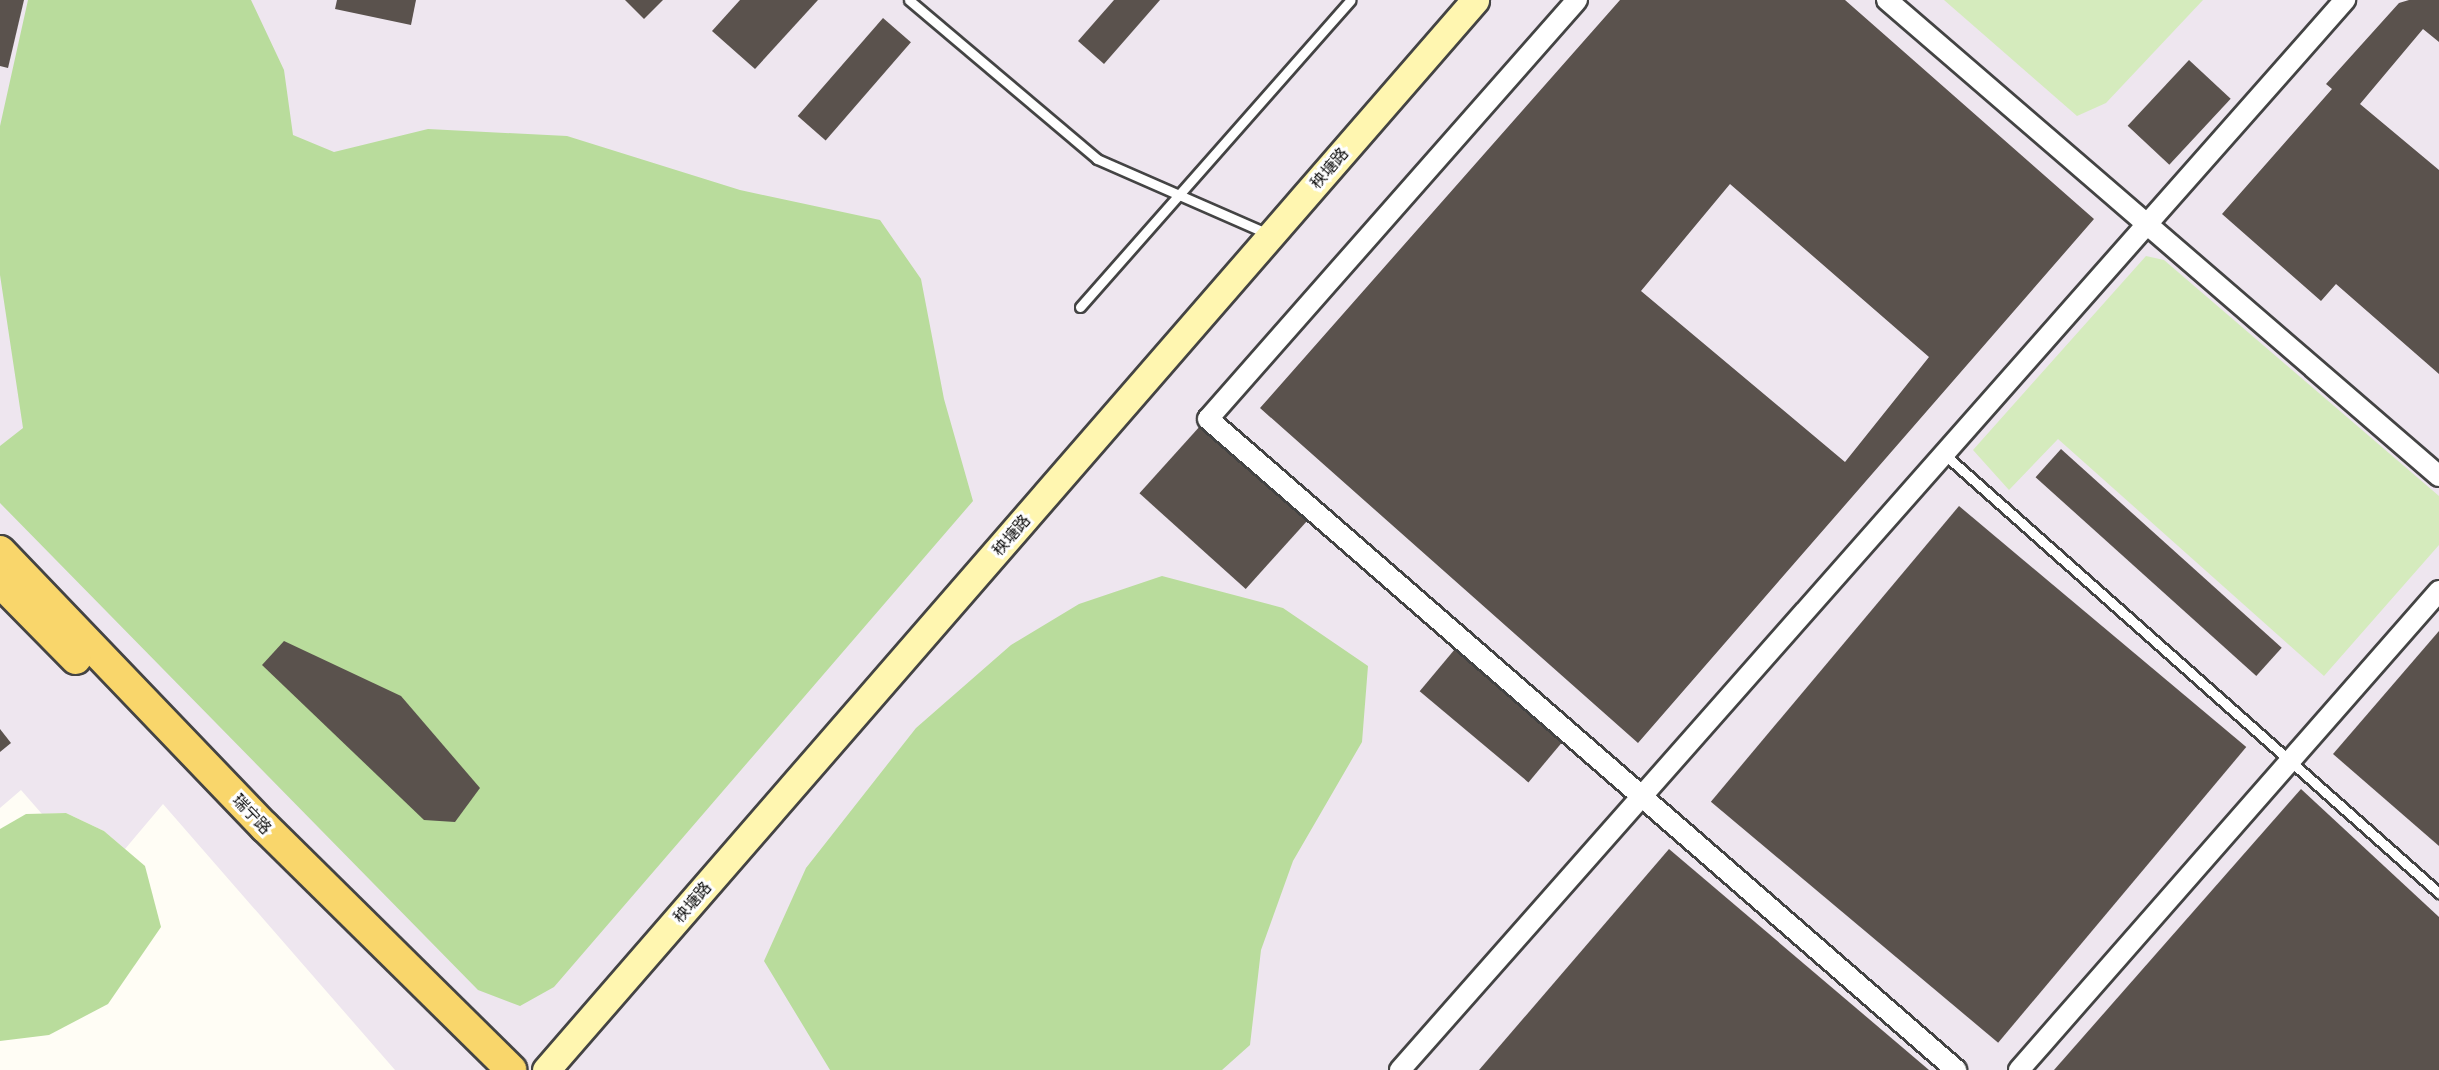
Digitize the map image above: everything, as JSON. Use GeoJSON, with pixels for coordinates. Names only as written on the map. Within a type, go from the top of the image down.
{"type":"FeatureCollection","features":[{"type":"Feature","properties":{"kind":"main road","name":"秧塘路"},"geometry":{"type":"LineString","coordinates":[[546,1070],[1475,0]]}},
{"type":"Feature","properties":{"kind":"main road","name":"瑞宁路"},"geometry":{"type":"LineString","coordinates":[[0,550],[264,827],[511,1070]]}},
{"type":"Feature","properties":{"kind":"main road","name":"瑞宁路"},"geometry":{"type":"LineString","coordinates":[[0,582],[481,1070]]}},
{"type":"Feature","properties":{"kind":"street"},"geometry":{"type":"LineString","coordinates":[[1576,0],[1208,419],[1956,1070]]}},
{"type":"Feature","properties":{"kind":"street"},"geometry":{"type":"LineString","coordinates":[[1887,0],[2439,476]]}},
{"type":"Feature","properties":{"kind":"street"},"geometry":{"type":"LineString","coordinates":[[1400,1070],[2345,0]]}},
{"type":"Feature","properties":{"kind":"street"},"geometry":{"type":"LineString","coordinates":[[2019,1070],[2439,591]]}},
{"type":"Feature","properties":{"kind":"lane"},"geometry":{"type":"LineString","coordinates":[[909,0],[1097,159],[1181,192],[1271,235]]}},
{"type":"Feature","properties":{"kind":"lane"},"geometry":{"type":"LineString","coordinates":[[1080,307],[1351,0]]}},
{"type":"Feature","properties":{"kind":"lane"},"geometry":{"type":"LineString","coordinates":[[1944,454],[2439,893]]}},
{"type":"Feature","properties":{"kind":"shaded area"},"geometry":{"type":"Polygon","coordinates":[[[0,0],[2439,0],[2439,1070],[395,1070],[163,804],[125,849],[104,831],[66,813],[42,814],[21,790],[0,808],[0,0]]]}},
{"type":"Feature","properties":{"kind":"green space"},"geometry":{"type":"Polygon","coordinates":[[[28,0],[251,0],[284,70],[293,135],[334,152],[428,129],[567,136],[740,190],[880,220],[921,279],[944,399],[973,501],[554,987],[520,1006],[478,990],[0,503],[0,446],[23,428],[0,275],[0,126],[28,0]]]}},
{"type":"Feature","properties":{"kind":"green space"},"geometry":{"type":"Polygon","coordinates":[[[1944,0],[2203,0],[2106,103],[2077,116],[1944,0]]]}},
{"type":"Feature","properties":{"kind":"green space"},"geometry":{"type":"Polygon","coordinates":[[[2146,256],[2164,260],[2439,496],[2439,545],[2324,676],[2058,439],[2009,490],[1973,450],[2146,256]]]}},
{"type":"Feature","properties":{"kind":"green space"},"geometry":{"type":"Polygon","coordinates":[[[1162,576],[1283,608],[1368,666],[1362,742],[1293,861],[1261,950],[1250,1045],[1222,1070],[830,1070],[764,961],[806,868],[916,728],[1011,645],[1079,604],[1162,576]]]}},
{"type":"Feature","properties":{"kind":"green space"},"geometry":{"type":"Polygon","coordinates":[[[66,813],[104,831],[145,866],[161,927],[108,1004],[49,1035],[0,1041],[0,829],[26,814],[66,813]]]}},
{"type":"Feature","properties":{"kind":"building"},"geometry":{"type":"Polygon","coordinates":[[[0,0],[24,0],[8,68],[0,66],[0,0]]]}},
{"type":"Feature","properties":{"kind":"building"},"geometry":{"type":"Polygon","coordinates":[[[337,0],[416,0],[411,25],[335,9],[337,0]]]}},
{"type":"Feature","properties":{"kind":"building"},"geometry":{"type":"Polygon","coordinates":[[[625,0],[663,0],[644,19],[625,0]]]}},
{"type":"Feature","properties":{"kind":"building"},"geometry":{"type":"Polygon","coordinates":[[[740,0],[818,0],[755,69],[712,31],[740,0]]]}},
{"type":"Feature","properties":{"kind":"building"},"geometry":{"type":"Polygon","coordinates":[[[1114,0],[1160,0],[1104,64],[1078,41],[1114,0]]]}},
{"type":"Feature","properties":{"kind":"building"},"geometry":{"type":"Polygon","coordinates":[[[1620,0],[1845,0],[2094,219],[1638,743],[1260,408],[1620,0]],[[1730,184],[1641,291],[1845,462],[1929,357],[1730,184]]]}},
{"type":"Feature","properties":{"kind":"building"},"geometry":{"type":"Polygon","coordinates":[[[2409,0],[2439,0],[2439,42],[2423,29],[2360,104],[2439,170],[2439,374],[2336,284],[2321,301],[2222,214],[2332,89],[2326,84],[2399,3],[2409,0]]]}},
{"type":"Feature","properties":{"kind":"building"},"geometry":{"type":"Polygon","coordinates":[[[883,18],[911,42],[826,140],[798,116],[883,18]]]}},
{"type":"Feature","properties":{"kind":"building"},"geometry":{"type":"Polygon","coordinates":[[[2189,60],[2231,99],[2169,165],[2128,126],[2189,60]]]}},
{"type":"Feature","properties":{"kind":"building"},"geometry":{"type":"Polygon","coordinates":[[[1201,425],[1307,521],[1246,589],[1139,493],[1201,425]]]}},
{"type":"Feature","properties":{"kind":"building"},"geometry":{"type":"Polygon","coordinates":[[[2061,449],[2282,648],[2256,676],[2036,477],[2061,449]]]}},
{"type":"Feature","properties":{"kind":"building"},"geometry":{"type":"Polygon","coordinates":[[[1959,506],[2246,747],[1998,1043],[1711,802],[1959,506]]]}},
{"type":"Feature","properties":{"kind":"building"},"geometry":{"type":"Polygon","coordinates":[[[2439,631],[2439,846],[2333,754],[2439,631]]]}},
{"type":"Feature","properties":{"kind":"building"},"geometry":{"type":"Polygon","coordinates":[[[284,641],[401,696],[480,788],[455,822],[424,820],[262,665],[284,641]]]}},
{"type":"Feature","properties":{"kind":"building"},"geometry":{"type":"Polygon","coordinates":[[[1455,649],[1564,740],[1528,782],[1420,691],[1455,649]]]}},
{"type":"Feature","properties":{"kind":"building"},"geometry":{"type":"Polygon","coordinates":[[[0,729],[11,743],[0,752],[0,729]]]}},
{"type":"Feature","properties":{"kind":"building"},"geometry":{"type":"Polygon","coordinates":[[[2301,789],[2439,917],[2439,1070],[2054,1070],[2301,789]]]}},
{"type":"Feature","properties":{"kind":"building"},"geometry":{"type":"Polygon","coordinates":[[[1669,849],[1929,1070],[1479,1070],[1669,849]]]}}]}
